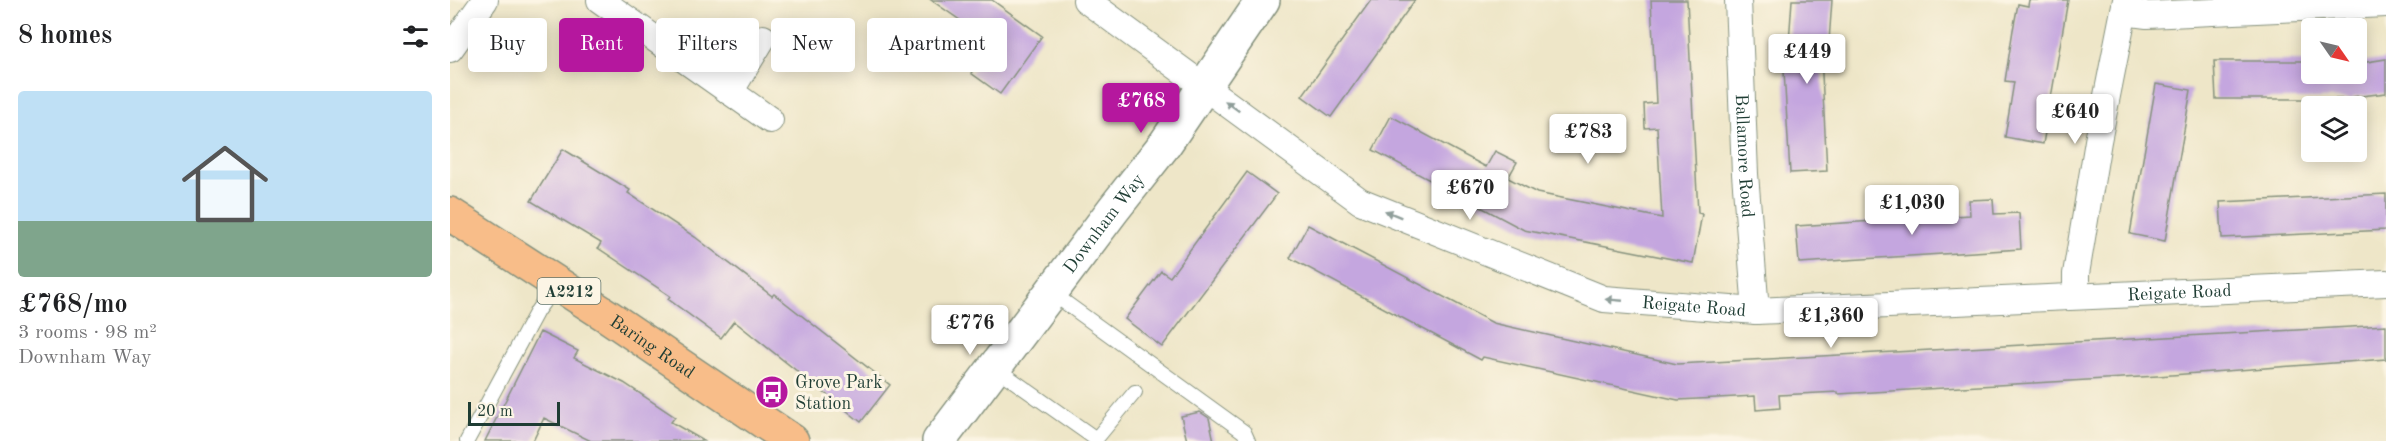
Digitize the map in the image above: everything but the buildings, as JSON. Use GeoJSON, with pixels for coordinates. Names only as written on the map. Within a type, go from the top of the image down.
{"type":"FeatureCollection","features":[{"type":"Feature","properties":{"kind":"main road","name":"Baring Road"},"geometry":{"type":"LineString","coordinates":[[450,214],[792,441]]}},
{"type":"Feature","properties":{"kind":"street"},"geometry":{"type":"LineString","coordinates":[[450,49],[484,0]]}},
{"type":"Feature","properties":{"kind":"street"},"geometry":{"type":"LineString","coordinates":[[600,0],[771,120]]}},
{"type":"Feature","properties":{"kind":"street","name":"Reigate Road"},"geometry":{"type":"LineString","coordinates":[[1086,0],[1360,201],[1604,299],[1756,311],[2386,283]]}},
{"type":"Feature","properties":{"kind":"street","name":"Downham Way"},"geometry":{"type":"LineString","coordinates":[[939,441],[993,367],[1165,144],[1263,0]]}},
{"type":"Feature","properties":{"kind":"street","name":"Ballamore Road"},"geometry":{"type":"LineString","coordinates":[[1738,0],[1745,174],[1756,311]]}},
{"type":"Feature","properties":{"kind":"street"},"geometry":{"type":"LineString","coordinates":[[2076,295],[2076,274],[2098,141],[2125,6],[2147,15],[2386,4]]}},
{"type":"Feature","properties":{"kind":"street"},"geometry":{"type":"LineString","coordinates":[[730,92],[763,38]]}},
{"type":"Feature","properties":{"kind":"lane"},"geometry":{"type":"LineString","coordinates":[[467,441],[537,311],[557,283]]}},
{"type":"Feature","properties":{"kind":"lane"},"geometry":{"type":"LineString","coordinates":[[1052,293],[1244,432],[1248,441]]}},
{"type":"Feature","properties":{"kind":"lane"},"geometry":{"type":"LineString","coordinates":[[993,367],[1096,439],[1135,392]]}},
{"type":"Feature","properties":{"kind":"place","name":"Grove Park Station"},"geometry":{"type":"Point","coordinates":[772,392]}}]}
